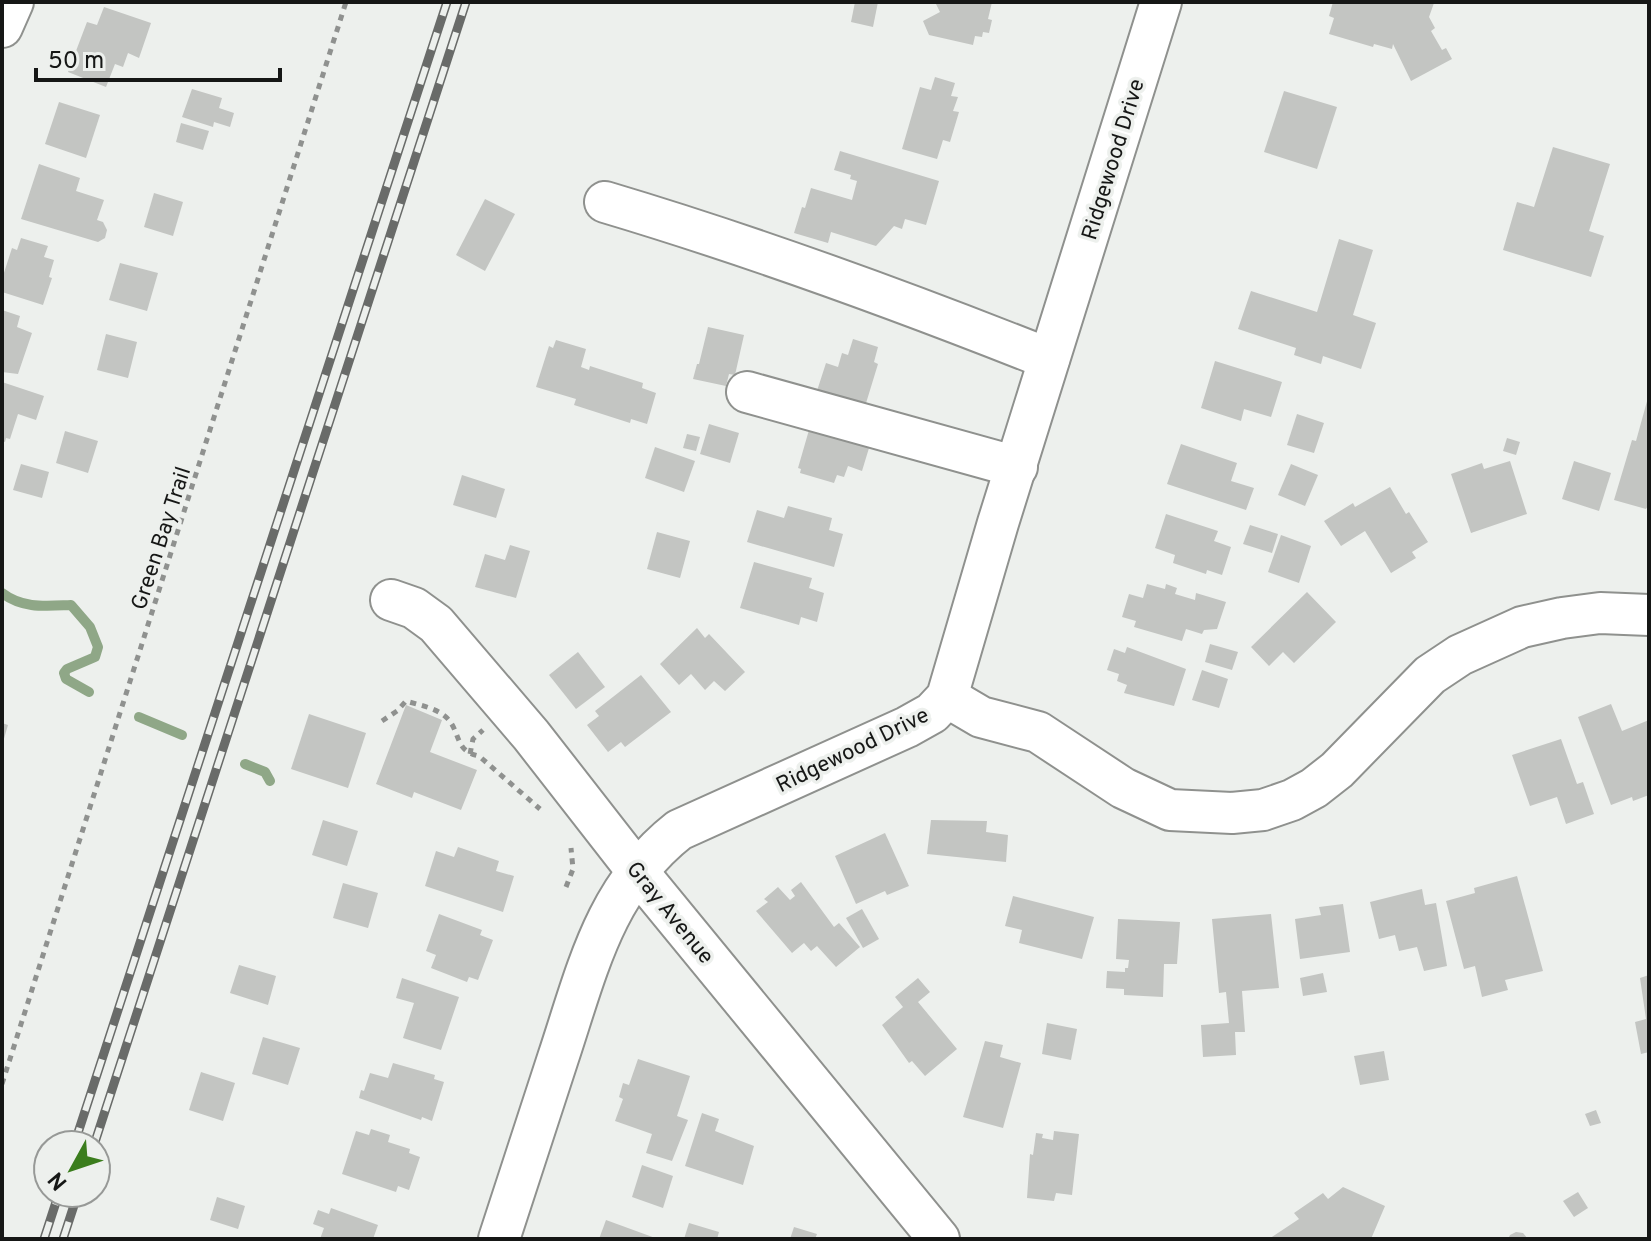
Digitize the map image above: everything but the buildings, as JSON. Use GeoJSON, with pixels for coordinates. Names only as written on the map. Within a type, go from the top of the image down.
{"type":"FeatureCollection","features":[{"type":"Feature","properties":{"kind":"street"},"geometry":{"type":"LineString","coordinates":[[2,27],[13,2]]}},
{"type":"Feature","properties":{"kind":"street","name":"Ridgewood Drive"},"geometry":{"type":"LineString","coordinates":[[499,1239],[602,926],[637,871],[659,845],[679,830],[907,727],[932,713],[947,697],[1161,2]]}},
{"type":"Feature","properties":{"kind":"street"},"geometry":{"type":"LineString","coordinates":[[605,202],[717,235],[1049,359]]}},
{"type":"Feature","properties":{"kind":"street"},"geometry":{"type":"LineString","coordinates":[[747,392],[1017,467]]}},
{"type":"Feature","properties":{"kind":"street","name":"Gray Avenue"},"geometry":{"type":"LineString","coordinates":[[391,600],[414,608],[436,624],[531,735],[637,871],[939,1239]]}},
{"type":"Feature","properties":{"kind":"street"},"geometry":{"type":"LineString","coordinates":[[947,697],[981,717],[1038,732],[1123,788],[1170,810],[1232,813],[1263,810],[1292,800],[1337,770],[1430,675],[1460,655],[1522,627],[1562,618],[1600,613],[1649,615]]}},
{"type":"Feature","properties":{"kind":"path","name":"Green Bay Trail"},"geometry":{"type":"LineString","coordinates":[[2,1084],[346,2]]}},
{"type":"Feature","properties":{"kind":"path"},"geometry":{"type":"LineString","coordinates":[[382,721],[406,701],[441,713],[451,722],[462,747],[470,754],[479,756],[547,816]]}},
{"type":"Feature","properties":{"kind":"path"},"geometry":{"type":"LineString","coordinates":[[565,838],[572,849],[573,869],[566,887]]}},
{"type":"Feature","properties":{"kind":"waterway"},"geometry":{"type":"LineString","coordinates":[[2,593],[26,604],[71,605],[90,627],[98,647],[95,657],[64,673],[66,679],[89,692]]}},
{"type":"Feature","properties":{"kind":"waterway"},"geometry":{"type":"LineString","coordinates":[[139,717],[182,735]]}},
{"type":"Feature","properties":{"kind":"waterway"},"geometry":{"type":"LineString","coordinates":[[245,764],[265,772],[270,781]]}},
{"type":"Feature","properties":{"kind":"railway"},"geometry":{"type":"LineString","coordinates":[[79,1129],[447,2]]}},
{"type":"Feature","properties":{"kind":"railway"},"geometry":{"type":"LineString","coordinates":[[99,1129],[466,2]]}},
{"type":"Feature","properties":{"kind":"railway"},"geometry":{"type":"LineString","coordinates":[[44,1239],[54,1209]]}},
{"type":"Feature","properties":{"kind":"railway"},"geometry":{"type":"LineString","coordinates":[[63,1239],[73,1209]]}}]}
